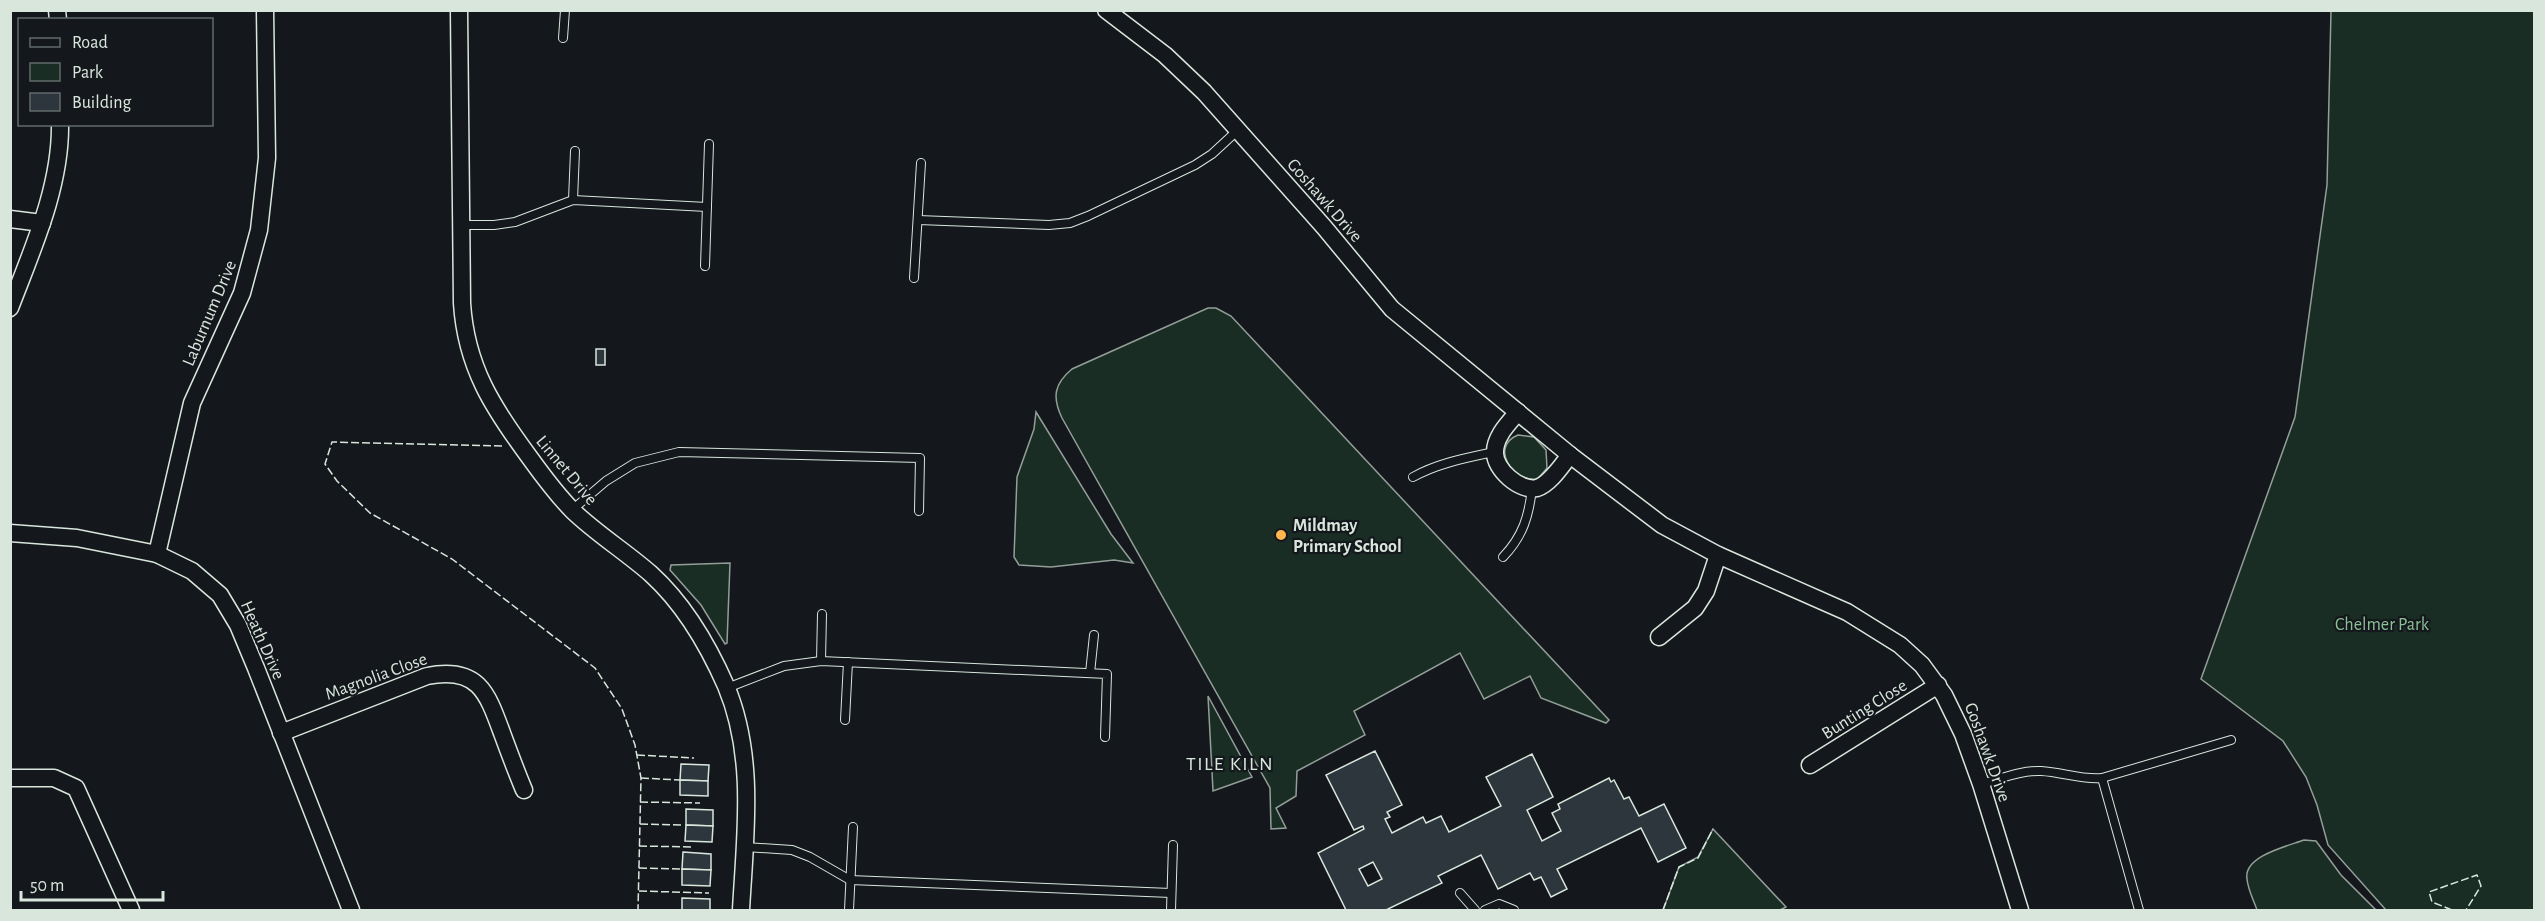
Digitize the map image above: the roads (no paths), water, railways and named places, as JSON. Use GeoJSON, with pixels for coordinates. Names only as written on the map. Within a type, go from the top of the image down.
{"type":"FeatureCollection","features":[{"type":"Feature","properties":{"kind":"street","name":"Laburnum Drive"},"geometry":{"type":"LineString","coordinates":[[157,554],[192,403],[242,293],[259,230],[267,158],[265,10]]}},
{"type":"Feature","properties":{"kind":"street","name":"Linnet Drive"},"geometry":{"type":"LineString","coordinates":[[459,10],[461,225],[464,327],[468,351],[477,375],[517,441],[572,510],[651,574],[666,590],[702,639],[727,688],[740,733],[746,766],[741,910]]}},
{"type":"Feature","properties":{"kind":"street","name":"Goshawk Drive"},"geometry":{"type":"LineString","coordinates":[[1106,10],[1165,56],[1203,92],[1392,309],[1570,455],[1662,525],[1718,555],[1847,612],[1900,645],[1938,686],[1953,710],[1981,784],[2020,910]]}},
{"type":"Feature","properties":{"kind":"street"},"geometry":{"type":"LineString","coordinates":[[11,303],[42,222],[53,180],[60,126]]}},
{"type":"Feature","properties":{"kind":"street"},"geometry":{"type":"LineString","coordinates":[[10,219],[42,222]]}},
{"type":"Feature","properties":{"kind":"street"},"geometry":{"type":"LineString","coordinates":[[1518,412],[1501,433],[1494,452],[1499,467],[1513,481],[1527,488],[1539,488],[1551,478],[1570,455]]}},
{"type":"Feature","properties":{"kind":"street","name":"Heath Drive"},"geometry":{"type":"LineString","coordinates":[[10,533],[77,538],[157,554],[192,571],[220,594],[230,609],[256,668],[351,910]]}},
{"type":"Feature","properties":{"kind":"street"},"geometry":{"type":"LineString","coordinates":[[1659,637],[1695,608],[1706,591],[1718,555]]}},
{"type":"Feature","properties":{"kind":"street","name":"Magnolia Close"},"geometry":{"type":"LineString","coordinates":[[281,733],[428,676],[446,673],[461,675],[482,689],[491,704],[524,790]]}},
{"type":"Feature","properties":{"kind":"street","name":"Bunting Close"},"geometry":{"type":"LineString","coordinates":[[1810,765],[1938,686]]}},
{"type":"Feature","properties":{"kind":"street"},"geometry":{"type":"LineString","coordinates":[[10,778],[54,778],[76,788],[131,910]]}},
{"type":"Feature","properties":{"kind":"lane"},"geometry":{"type":"LineString","coordinates":[[563,38],[564,10]]}},
{"type":"Feature","properties":{"kind":"lane"},"geometry":{"type":"LineString","coordinates":[[918,220],[1049,225],[1070,223],[1194,165],[1212,154],[1238,130]]}},
{"type":"Feature","properties":{"kind":"lane"},"geometry":{"type":"LineString","coordinates":[[705,266],[709,144]]}},
{"type":"Feature","properties":{"kind":"lane"},"geometry":{"type":"LineString","coordinates":[[573,200],[575,151]]}},
{"type":"Feature","properties":{"kind":"lane"},"geometry":{"type":"LineString","coordinates":[[914,278],[921,163]]}},
{"type":"Feature","properties":{"kind":"lane"},"geometry":{"type":"LineString","coordinates":[[461,225],[494,225],[514,222],[573,200],[707,207]]}},
{"type":"Feature","properties":{"kind":"lane"},"geometry":{"type":"LineString","coordinates":[[572,510],[606,481],[635,463],[659,455],[679,452],[920,458],[919,510]]}},
{"type":"Feature","properties":{"kind":"lane"},"geometry":{"type":"LineString","coordinates":[[1413,477],[1456,460],[1494,452]]}},
{"type":"Feature","properties":{"kind":"lane"},"geometry":{"type":"LineString","coordinates":[[1503,557],[1523,532],[1530,512],[1532,488]]}},
{"type":"Feature","properties":{"kind":"lane"},"geometry":{"type":"LineString","coordinates":[[821,660],[822,614]]}},
{"type":"Feature","properties":{"kind":"lane"},"geometry":{"type":"LineString","coordinates":[[1090,673],[1094,635]]}},
{"type":"Feature","properties":{"kind":"lane"},"geometry":{"type":"LineString","coordinates":[[727,688],[784,666],[821,660],[1107,674],[1105,737]]}},
{"type":"Feature","properties":{"kind":"lane"},"geometry":{"type":"LineString","coordinates":[[845,720],[849,662]]}},
{"type":"Feature","properties":{"kind":"lane"},"geometry":{"type":"LineString","coordinates":[[1981,784],[2018,773],[2039,770],[2088,779],[2102,778],[2230,740]]}},
{"type":"Feature","properties":{"kind":"lane"},"geometry":{"type":"LineString","coordinates":[[2102,778],[2139,910]]}},
{"type":"Feature","properties":{"kind":"lane"},"geometry":{"type":"LineString","coordinates":[[849,910],[853,827]]}},
{"type":"Feature","properties":{"kind":"lane"},"geometry":{"type":"LineString","coordinates":[[1170,910],[1173,845]]}},
{"type":"Feature","properties":{"kind":"lane"},"geometry":{"type":"LineString","coordinates":[[745,846],[792,850],[810,856],[850,880],[1171,893]]}},
{"type":"Feature","properties":{"kind":"lane"},"geometry":{"type":"LineString","coordinates":[[1460,893],[1475,910]]}},
{"type":"Feature","properties":{"kind":"lane"},"geometry":{"type":"LineString","coordinates":[[1485,910],[1499,904],[1514,910]]}},
{"type":"Feature","properties":{"kind":"place","name":"Mildmay Primary School"},"geometry":{"type":"Point","coordinates":[1281,535]}},
{"type":"Feature","properties":{"kind":"district","name":"TILE KILN"},"geometry":{"type":"Point","coordinates":[1230,763]}},
{"type":"Feature","properties":{"kind":"park label","name":"Chelmer Park"},"geometry":{"type":"Point","coordinates":[2382,624]}}]}
